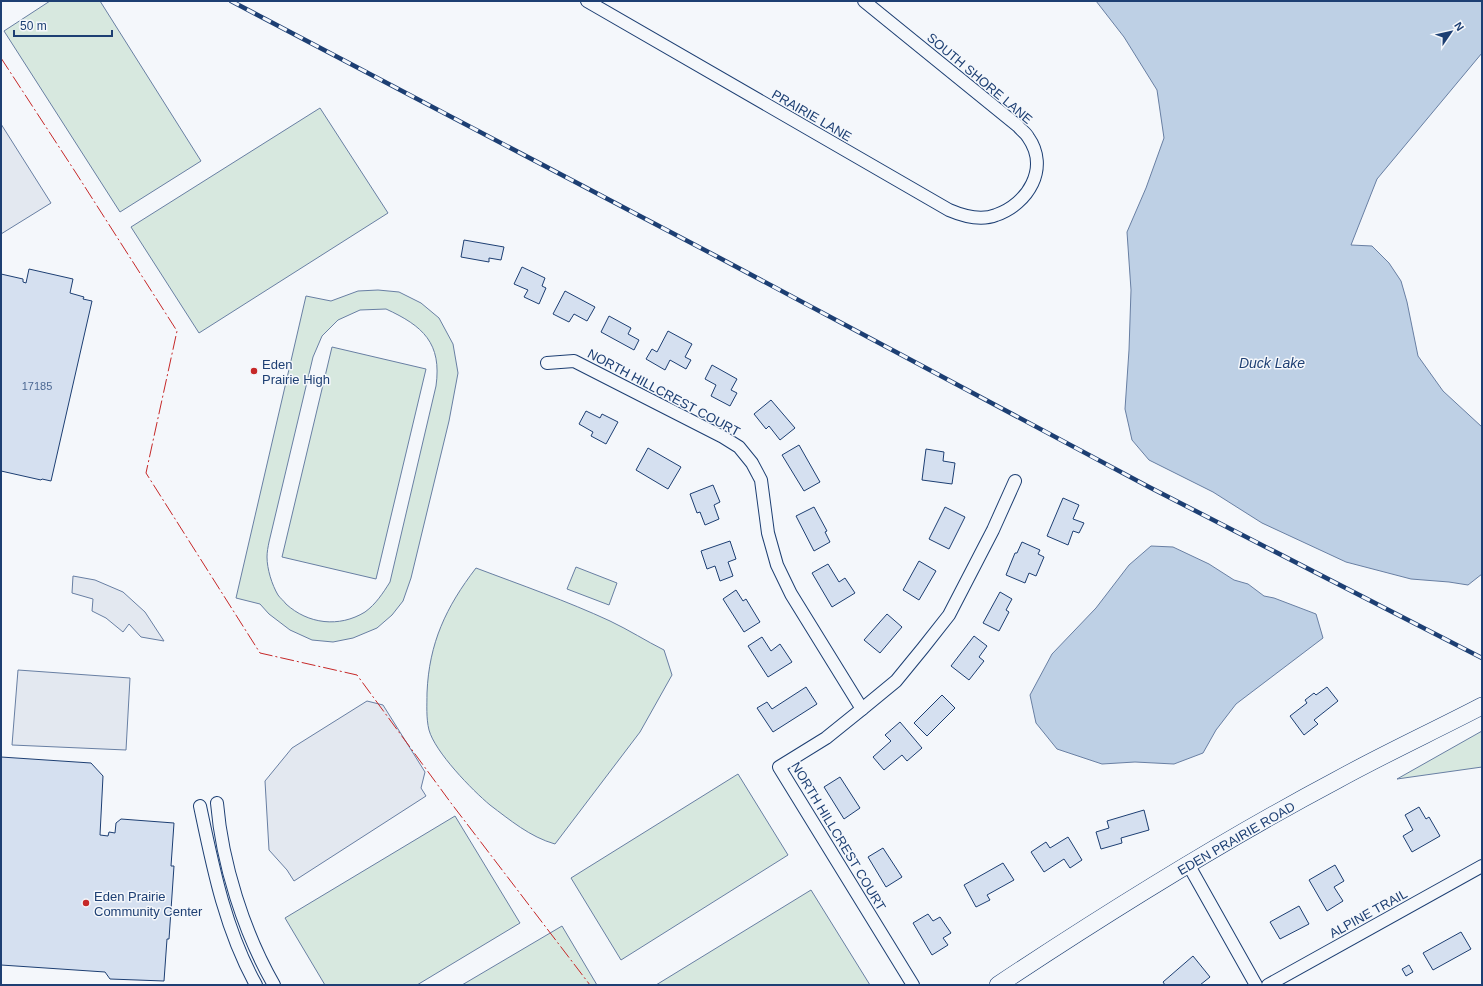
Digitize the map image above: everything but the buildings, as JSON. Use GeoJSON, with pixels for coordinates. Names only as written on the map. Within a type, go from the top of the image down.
{"type":"FeatureCollection","features":[{"type":"Feature","properties":{"kind":"main road","name":"EDEN PRAIRIE ROAD"},"geometry":{"type":"LineString","coordinates":[[998,985],[1113,910],[1188,864],[1337,780],[1482,706]]}},
{"type":"Feature","properties":{"kind":"street","name":"PRAIRIE LANE"},"geometry":{"type":"LineString","coordinates":[[588,1],[949,210],[964,216],[980,218],[995,216],[1012,207],[1025,196]]}},
{"type":"Feature","properties":{"kind":"street","name":"SOUTH SHORE LANE"},"geometry":{"type":"LineString","coordinates":[[864,1],[1007,117],[1029,138],[1035,152],[1037,168],[1034,183],[1025,196]]}},
{"type":"Feature","properties":{"kind":"street","name":"NORTH HILLCREST COURT"},"geometry":{"type":"LineString","coordinates":[[547,363],[574,361],[723,437],[739,447],[752,463],[760,480],[768,533],[777,565],[788,588],[862,709]]}},
{"type":"Feature","properties":{"kind":"street","name":"NORTH HILLCREST COURT"},"geometry":{"type":"LineString","coordinates":[[913,985],[779,767],[826,738],[862,709],[896,681],[924,648],[949,614],[993,530],[1015,481]]}},
{"type":"Feature","properties":{"kind":"street"},"geometry":{"type":"LineString","coordinates":[[217,803],[219,825],[230,876],[239,905],[257,951],[274,985]]}},
{"type":"Feature","properties":{"kind":"street"},"geometry":{"type":"LineString","coordinates":[[200,806],[215,879],[228,923],[248,971],[256,985]]}},
{"type":"Feature","properties":{"kind":"street"},"geometry":{"type":"LineString","coordinates":[[1188,864],[1256,985]]}},
{"type":"Feature","properties":{"kind":"street","name":"ALPINE TRAIL"},"geometry":{"type":"LineString","coordinates":[[1268,985],[1482,866]]}},
{"type":"Feature","properties":{"kind":"shaded area"},"geometry":{"type":"Polygon","coordinates":[[[50,1],[100,1],[201,161],[120,212],[4,31],[50,1]]]}},
{"type":"Feature","properties":{"kind":"shaded area"},"geometry":{"type":"Polygon","coordinates":[[[320,108],[388,213],[199,333],[131,227],[320,108]]]}},
{"type":"Feature","properties":{"kind":"shaded area"},"geometry":{"type":"Polygon","coordinates":[[[1,124],[51,203],[1,234],[1,124]]]}},
{"type":"Feature","properties":{"kind":"shaded area"},"geometry":{"type":"Polygon","coordinates":[[[378,290],[399,292],[421,303],[439,318],[453,344],[458,373],[449,421],[411,578],[403,601],[392,615],[377,628],[353,638],[333,642],[312,640],[290,630],[269,614],[260,604],[236,598],[306,296],[331,301],[358,291],[378,290]],[[386,309],[360,310],[338,320],[322,336],[313,357],[269,542],[267,557],[270,577],[279,596],[295,611],[314,620],[334,622],[355,617],[365,612],[373,605],[390,582],[436,386],[437,371],[433,347],[427,338],[420,329],[399,315],[386,309]]]}},
{"type":"Feature","properties":{"kind":"shaded area"},"geometry":{"type":"Polygon","coordinates":[[[332,347],[426,369],[376,579],[282,557],[332,347]]]}},
{"type":"Feature","properties":{"kind":"shaded area"},"geometry":{"type":"Polygon","coordinates":[[[576,567],[617,583],[609,605],[567,589],[576,567]]]}},
{"type":"Feature","properties":{"kind":"shaded area"},"geometry":{"type":"Polygon","coordinates":[[[476,568],[544,593],[624,628],[664,650],[672,675],[640,732],[555,844],[537,837],[521,828],[482,798],[446,759],[429,730],[427,716],[428,675],[435,642],[441,626],[456,597],[476,568]]]}},
{"type":"Feature","properties":{"kind":"shaded area"},"geometry":{"type":"Polygon","coordinates":[[[73,576],[95,580],[123,592],[145,612],[164,641],[141,637],[129,624],[123,632],[106,618],[92,611],[93,599],[72,593],[73,576]]]}},
{"type":"Feature","properties":{"kind":"shaded area"},"geometry":{"type":"Polygon","coordinates":[[[18,670],[130,678],[126,750],[12,745],[18,670]]]}},
{"type":"Feature","properties":{"kind":"shaded area"},"geometry":{"type":"Polygon","coordinates":[[[367,701],[383,705],[425,772],[421,788],[426,796],[294,881],[287,870],[269,850],[265,781],[292,748],[367,701]]]}},
{"type":"Feature","properties":{"kind":"shaded area"},"geometry":{"type":"Polygon","coordinates":[[[1482,731],[1482,767],[1397,779],[1482,731]]]}},
{"type":"Feature","properties":{"kind":"shaded area"},"geometry":{"type":"Polygon","coordinates":[[[738,774],[788,855],[621,960],[571,878],[738,774]]]}},
{"type":"Feature","properties":{"kind":"shaded area"},"geometry":{"type":"Polygon","coordinates":[[[455,816],[520,923],[417,985],[325,985],[285,918],[455,816]]]}},
{"type":"Feature","properties":{"kind":"shaded area"},"geometry":{"type":"Polygon","coordinates":[[[811,890],[870,985],[656,985],[811,890]]]}},
{"type":"Feature","properties":{"kind":"shaded area"},"geometry":{"type":"Polygon","coordinates":[[[562,926],[597,985],[462,985],[562,926]]]}},
{"type":"Feature","properties":{"kind":"water","name":"Duck Lake"},"geometry":{"type":"Polygon","coordinates":[[[1096,1],[1482,1],[1482,53],[1377,179],[1351,245],[1372,246],[1389,263],[1401,281],[1407,302],[1418,356],[1443,391],[1482,427],[1482,574],[1468,585],[1411,579],[1346,562],[1262,523],[1213,492],[1149,460],[1132,440],[1125,409],[1131,290],[1127,232],[1146,188],[1164,138],[1157,90],[1124,37],[1096,1]]]}},
{"type":"Feature","properties":{"kind":"water"},"geometry":{"type":"Polygon","coordinates":[[[1151,546],[1173,547],[1209,564],[1234,580],[1248,584],[1264,596],[1274,598],[1316,614],[1323,638],[1236,704],[1216,730],[1203,753],[1174,764],[1135,762],[1102,764],[1057,749],[1036,723],[1030,695],[1052,654],[1096,608],[1129,565],[1151,546]]]}},
{"type":"Feature","properties":{"kind":"railway"},"geometry":{"type":"LineString","coordinates":[[231,1],[716,256],[1149,487],[1482,658]]}},
{"type":"Feature","properties":{"kind":"power"},"geometry":{"type":"LineString","coordinates":[[1,58],[177,331],[146,473],[260,653],[357,675],[451,803],[590,985]]}},
{"type":"Feature","properties":{"kind":"place","name":"Eden Prairie High"},"geometry":{"type":"Point","coordinates":[254,371]}},
{"type":"Feature","properties":{"kind":"place","name":"Eden Prairie Community Center"},"geometry":{"type":"Point","coordinates":[86,903]}}]}
